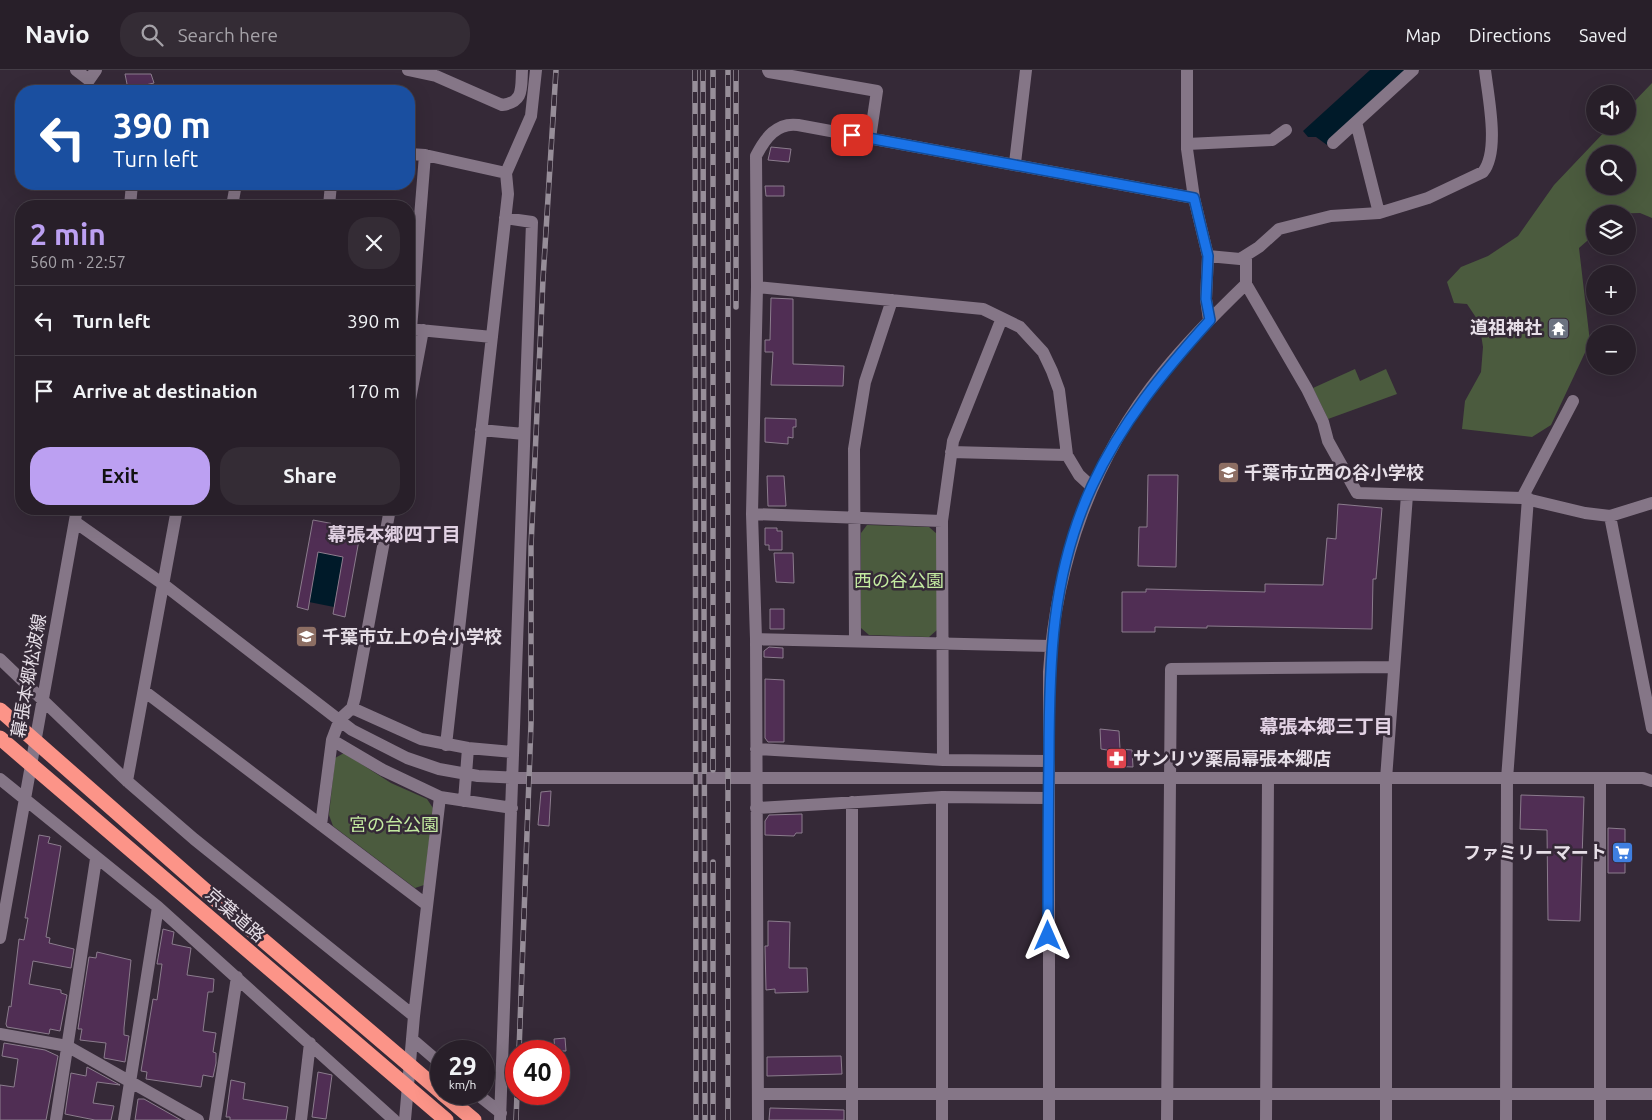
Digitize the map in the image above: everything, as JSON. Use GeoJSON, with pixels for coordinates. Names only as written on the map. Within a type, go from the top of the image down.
{"type":"FeatureCollection","features":[{"type":"Feature","properties":{"kind":"highway","name":"京葉道路"},"geometry":{"type":"LineString","coordinates":[[0,710],[215,899],[430,1083]]}},
{"type":"Feature","properties":{"kind":"highway","name":"京葉道路"},"geometry":{"type":"LineString","coordinates":[[0,738],[446,1120]]}},
{"type":"Feature","properties":{"kind":"highway","name":"京葉道路"},"geometry":{"type":"LineString","coordinates":[[456,1105],[474,1120]]}},
{"type":"Feature","properties":{"kind":"street"},"geometry":{"type":"LineString","coordinates":[[76,70],[89,80],[96,70]]}},
{"type":"Feature","properties":{"kind":"street"},"geometry":{"type":"LineString","coordinates":[[408,70],[436,76],[502,105],[512,103],[520,94],[522,70]]}},
{"type":"Feature","properties":{"kind":"street"},"geometry":{"type":"LineString","coordinates":[[446,745],[508,194],[506,173],[531,116],[536,70]]}},
{"type":"Feature","properties":{"kind":"street"},"geometry":{"type":"LineString","coordinates":[[768,70],[769,72],[878,91],[870,138]]}},
{"type":"Feature","properties":{"kind":"street"},"geometry":{"type":"LineString","coordinates":[[1015,163],[1026,70]]}},
{"type":"Feature","properties":{"kind":"street"},"geometry":{"type":"LineString","coordinates":[[1187,70],[1187,144],[1194,198],[1208,256],[1206,299],[1210,320]]}},
{"type":"Feature","properties":{"kind":"street"},"geometry":{"type":"LineString","coordinates":[[1333,143],[1413,70]]}},
{"type":"Feature","properties":{"kind":"street"},"geometry":{"type":"LineString","coordinates":[[1208,256],[1240,259],[1279,229],[1331,216],[1379,213],[1428,198],[1474,177],[1488,167],[1492,148],[1485,70]]}},
{"type":"Feature","properties":{"kind":"street"},"geometry":{"type":"LineString","coordinates":[[1356,122],[1379,213]]}},
{"type":"Feature","properties":{"kind":"street"},"geometry":{"type":"LineString","coordinates":[[758,1120],[756,639],[752,514],[757,286],[756,156],[762,144],[771,133],[789,124],[1015,163],[1194,198]]}},
{"type":"Feature","properties":{"kind":"street"},"geometry":{"type":"LineString","coordinates":[[1187,144],[1272,140],[1286,130]]}},
{"type":"Feature","properties":{"kind":"street"},"geometry":{"type":"LineString","coordinates":[[415,154],[506,173]]}},
{"type":"Feature","properties":{"kind":"street"},"geometry":{"type":"LineString","coordinates":[[415,312],[424,155]]}},
{"type":"Feature","properties":{"kind":"street"},"geometry":{"type":"LineString","coordinates":[[501,1116],[512,808],[512,752],[532,222],[505,218]]}},
{"type":"Feature","properties":{"kind":"street"},"geometry":{"type":"LineString","coordinates":[[1246,256],[1246,284],[1307,389],[1323,422],[1328,441],[1357,493],[1525,498],[1585,513],[1610,516],[1652,503]]}},
{"type":"Feature","properties":{"kind":"street"},"geometry":{"type":"LineString","coordinates":[[1049,1120],[1048,779],[1050,646],[1061,579],[1075,529],[1105,460],[1146,395],[1210,320],[1246,284]]}},
{"type":"Feature","properties":{"kind":"street"},"geometry":{"type":"LineString","coordinates":[[757,286],[982,309],[1020,327],[1034,340],[1052,371],[1059,390],[1067,455],[1079,475],[1092,487]]}},
{"type":"Feature","properties":{"kind":"street"},"geometry":{"type":"LineString","coordinates":[[855,641],[854,449],[865,382],[892,300]]}},
{"type":"Feature","properties":{"kind":"street"},"geometry":{"type":"LineString","coordinates":[[943,760],[942,521],[951,452],[953,441],[1002,318]]}},
{"type":"Feature","properties":{"kind":"street"},"geometry":{"type":"LineString","coordinates":[[415,329],[492,337]]}},
{"type":"Feature","properties":{"kind":"street"},"geometry":{"type":"LineString","coordinates":[[1506,1120],[1507,778],[1525,498],[1573,401]]}},
{"type":"Feature","properties":{"kind":"street"},"geometry":{"type":"LineString","coordinates":[[481,430],[524,434]]}},
{"type":"Feature","properties":{"kind":"street"},"geometry":{"type":"LineString","coordinates":[[951,452],[1067,455]]}},
{"type":"Feature","properties":{"kind":"street"},"geometry":{"type":"LineString","coordinates":[[1386,1120],[1386,778],[1407,495]]}},
{"type":"Feature","properties":{"kind":"street"},"geometry":{"type":"LineString","coordinates":[[752,514],[942,521]]}},
{"type":"Feature","properties":{"kind":"street","name":"幕張本郷松波線"},"geometry":{"type":"LineString","coordinates":[[0,938],[76,515]]}},
{"type":"Feature","properties":{"kind":"street"},"geometry":{"type":"LineString","coordinates":[[127,781],[176,515]]}},
{"type":"Feature","properties":{"kind":"street"},"geometry":{"type":"LineString","coordinates":[[321,825],[332,740],[340,719],[352,708],[389,515]]}},
{"type":"Feature","properties":{"kind":"street"},"geometry":{"type":"LineString","coordinates":[[1610,516],[1652,728]]}},
{"type":"Feature","properties":{"kind":"street"},"geometry":{"type":"LineString","coordinates":[[75,522],[164,584],[352,730],[407,758],[457,773],[520,778],[1643,778],[1652,781]]}},
{"type":"Feature","properties":{"kind":"street"},"geometry":{"type":"LineString","coordinates":[[756,639],[1050,646]]}},
{"type":"Feature","properties":{"kind":"street"},"geometry":{"type":"LineString","coordinates":[[0,659],[127,781],[201,845],[414,1016]]}},
{"type":"Feature","properties":{"kind":"street"},"geometry":{"type":"LineString","coordinates":[[1167,1120],[1168,779],[1171,669],[1393,667]]}},
{"type":"Feature","properties":{"kind":"street"},"geometry":{"type":"LineString","coordinates":[[144,690],[427,906]]}},
{"type":"Feature","properties":{"kind":"street"},"geometry":{"type":"LineString","coordinates":[[352,708],[421,740],[468,748],[512,752]]}},
{"type":"Feature","properties":{"kind":"street"},"geometry":{"type":"LineString","coordinates":[[332,740],[382,770],[440,797],[512,808]]}},
{"type":"Feature","properties":{"kind":"street"},"geometry":{"type":"LineString","coordinates":[[464,801],[468,748]]}},
{"type":"Feature","properties":{"kind":"street"},"geometry":{"type":"LineString","coordinates":[[756,749],[943,760],[1049,761]]}},
{"type":"Feature","properties":{"kind":"street"},"geometry":{"type":"LineString","coordinates":[[1600,778],[1600,1120]]}},
{"type":"Feature","properties":{"kind":"street"},"geometry":{"type":"LineString","coordinates":[[0,779],[96,859],[158,907],[394,1120]]}},
{"type":"Feature","properties":{"kind":"street"},"geometry":{"type":"LineString","coordinates":[[1266,1120],[1268,779]]}},
{"type":"Feature","properties":{"kind":"street"},"geometry":{"type":"LineString","coordinates":[[406,1120],[414,1016],[440,797]]}},
{"type":"Feature","properties":{"kind":"street"},"geometry":{"type":"LineString","coordinates":[[756,808],[942,797],[1048,798]]}},
{"type":"Feature","properties":{"kind":"street"},"geometry":{"type":"LineString","coordinates":[[942,797],[942,1120]]}},
{"type":"Feature","properties":{"kind":"street"},"geometry":{"type":"LineString","coordinates":[[852,802],[852,1120]]}},
{"type":"Feature","properties":{"kind":"street"},"geometry":{"type":"LineString","coordinates":[[56,1120],[96,859]]}},
{"type":"Feature","properties":{"kind":"street"},"geometry":{"type":"LineString","coordinates":[[124,1120],[158,907]]}},
{"type":"Feature","properties":{"kind":"street"},"geometry":{"type":"LineString","coordinates":[[215,1120],[237,978]]}},
{"type":"Feature","properties":{"kind":"street"},"geometry":{"type":"LineString","coordinates":[[0,1034],[67,1046],[198,1120]]}},
{"type":"Feature","properties":{"kind":"street"},"geometry":{"type":"LineString","coordinates":[[413,1040],[430,1055]]}},
{"type":"Feature","properties":{"kind":"street"},"geometry":{"type":"LineString","coordinates":[[301,1120],[310,1043]]}},
{"type":"Feature","properties":{"kind":"street"},"geometry":{"type":"LineString","coordinates":[[758,1094],[1652,1094]]}},
{"type":"Feature","properties":{"kind":"street"},"geometry":{"type":"LineString","coordinates":[[490,1105],[501,1116]]}},
{"type":"Feature","properties":{"kind":"green space"},"geometry":{"type":"Polygon","coordinates":[[[1652,83],[1652,218],[1636,213],[1636,205],[1586,205],[1586,242],[1579,248],[1588,325],[1586,325],[1586,351],[1551,425],[1532,437],[1462,429],[1465,401],[1481,372],[1483,347],[1479,322],[1467,304],[1454,303],[1447,282],[1461,267],[1488,256],[1518,236],[1554,185],[1586,151],[1586,195],[1636,195],[1636,145],[1592,145],[1601,135],[1636,135],[1636,100],[1652,83]]]}},
{"type":"Feature","properties":{"kind":"green space"},"geometry":{"type":"Polygon","coordinates":[[[1355,369],[1360,381],[1386,369],[1397,394],[1328,419],[1313,388],[1355,369]]]}},
{"type":"Feature","properties":{"kind":"green space","name":"西の谷公園"},"geometry":{"type":"Polygon","coordinates":[[[867,525],[929,527],[937,534],[937,630],[929,637],[869,635],[861,628],[861,533],[867,525]]]}},
{"type":"Feature","properties":{"kind":"green space","name":"宮の台公園"},"geometry":{"type":"Polygon","coordinates":[[[344,753],[391,783],[427,799],[433,808],[424,885],[415,888],[333,826],[329,815],[335,758],[344,753]]]}},
{"type":"Feature","properties":{"kind":"water"},"geometry":{"type":"Polygon","coordinates":[[[1370,70],[1406,70],[1327,145],[1316,137],[1308,137],[1303,131],[1370,70]]]}},
{"type":"Feature","properties":{"kind":"water"},"geometry":{"type":"Polygon","coordinates":[[[318,552],[343,557],[334,607],[309,602],[318,552]]]}},
{"type":"Feature","properties":{"kind":"building"},"geometry":{"type":"Polygon","coordinates":[[[125,74],[151,74],[154,83],[145,85],[127,85],[125,74]]]}},
{"type":"Feature","properties":{"kind":"building"},"geometry":{"type":"Polygon","coordinates":[[[771,147],[791,149],[789,162],[768,160],[771,147]]]}},
{"type":"Feature","properties":{"kind":"building"},"geometry":{"type":"Polygon","coordinates":[[[765,186],[784,186],[784,196],[766,196],[765,186]]]}},
{"type":"Feature","properties":{"kind":"building"},"geometry":{"type":"Polygon","coordinates":[[[771,298],[793,299],[793,364],[844,366],[843,386],[771,385],[773,352],[765,352],[765,340],[770,340],[771,298]]]}},
{"type":"Feature","properties":{"kind":"building"},"geometry":{"type":"Polygon","coordinates":[[[765,418],[796,419],[796,427],[793,427],[793,438],[788,437],[788,444],[765,442],[765,418]]]}},
{"type":"Feature","properties":{"kind":"building"},"geometry":{"type":"Polygon","coordinates":[[[1148,475],[1178,475],[1176,567],[1138,566],[1139,527],[1147,527],[1148,475]]]}},
{"type":"Feature","properties":{"kind":"building"},"geometry":{"type":"Polygon","coordinates":[[[767,476],[784,476],[786,506],[768,506],[767,476]]]}},
{"type":"Feature","properties":{"kind":"building"},"geometry":{"type":"Polygon","coordinates":[[[1338,504],[1382,508],[1376,579],[1373,579],[1372,629],[1207,626],[1207,628],[1155,627],[1155,632],[1122,632],[1122,592],[1146,592],[1146,589],[1265,592],[1265,584],[1323,585],[1327,538],[1336,539],[1338,504]]]}},
{"type":"Feature","properties":{"kind":"building"},"geometry":{"type":"Polygon","coordinates":[[[313,520],[361,529],[345,617],[333,614],[343,557],[318,552],[308,610],[297,607],[313,520]]]}},
{"type":"Feature","properties":{"kind":"building"},"geometry":{"type":"Polygon","coordinates":[[[765,528],[777,528],[777,531],[782,531],[782,550],[769,550],[769,545],[765,545],[765,528]]]}},
{"type":"Feature","properties":{"kind":"building"},"geometry":{"type":"Polygon","coordinates":[[[774,553],[793,553],[794,583],[776,582],[774,553]]]}},
{"type":"Feature","properties":{"kind":"building"},"geometry":{"type":"Polygon","coordinates":[[[770,609],[784,609],[784,629],[770,629],[770,609]]]}},
{"type":"Feature","properties":{"kind":"building"},"geometry":{"type":"Polygon","coordinates":[[[769,647],[783,648],[783,658],[764,657],[764,651],[769,647]]]}},
{"type":"Feature","properties":{"kind":"building"},"geometry":{"type":"Polygon","coordinates":[[[765,679],[784,680],[784,742],[768,742],[765,738],[765,679]]]}},
{"type":"Feature","properties":{"kind":"building"},"geometry":{"type":"Polygon","coordinates":[[[1100,729],[1119,731],[1120,749],[1132,750],[1133,767],[1107,766],[1107,750],[1101,749],[1100,729]]]}},
{"type":"Feature","properties":{"kind":"building"},"geometry":{"type":"Polygon","coordinates":[[[551,791],[549,826],[538,825],[541,792],[551,791]]]}},
{"type":"Feature","properties":{"kind":"building"},"geometry":{"type":"Polygon","coordinates":[[[1521,795],[1584,797],[1580,921],[1548,920],[1547,830],[1520,829],[1521,795]]]}},
{"type":"Feature","properties":{"kind":"building"},"geometry":{"type":"Polygon","coordinates":[[[802,814],[802,833],[796,833],[794,836],[765,835],[765,821],[769,815],[802,814]]]}},
{"type":"Feature","properties":{"kind":"building"},"geometry":{"type":"Polygon","coordinates":[[[1608,828],[1625,829],[1625,873],[1608,873],[1608,828]]]}},
{"type":"Feature","properties":{"kind":"building"},"geometry":{"type":"Polygon","coordinates":[[[39,835],[50,837],[48,843],[61,846],[46,937],[50,938],[49,943],[74,949],[71,968],[33,961],[29,984],[61,990],[61,993],[67,995],[60,1031],[50,1029],[49,1034],[7,1027],[6,1024],[9,1006],[11,1007],[19,939],[24,940],[28,918],[25,918],[39,835]]]}},
{"type":"Feature","properties":{"kind":"building"},"geometry":{"type":"Polygon","coordinates":[[[768,921],[790,922],[789,968],[807,968],[808,992],[775,993],[775,989],[766,990],[765,946],[768,946],[768,921]]]}},
{"type":"Feature","properties":{"kind":"building"},"geometry":{"type":"Polygon","coordinates":[[[163,929],[174,932],[172,944],[191,948],[187,975],[214,979],[213,992],[208,992],[203,1031],[216,1033],[213,1052],[216,1053],[216,1063],[213,1077],[203,1075],[201,1087],[146,1079],[147,1072],[141,1071],[153,999],[157,1000],[162,964],[157,964],[163,929]]]}},
{"type":"Feature","properties":{"kind":"building"},"geometry":{"type":"Polygon","coordinates":[[[97,952],[131,960],[124,1028],[124,1035],[129,1036],[125,1062],[104,1058],[106,1043],[80,1040],[82,1029],[78,1029],[89,957],[96,958],[97,952]]]}},
{"type":"Feature","properties":{"kind":"building"},"geometry":{"type":"Polygon","coordinates":[[[565,1038],[565,1040],[554,1040],[565,1038]]]}},
{"type":"Feature","properties":{"kind":"building"},"geometry":{"type":"Polygon","coordinates":[[[4,1043],[45,1050],[58,1056],[46,1120],[0,1120],[0,1085],[14,1087],[18,1059],[2,1056],[4,1043]]]}},
{"type":"Feature","properties":{"kind":"building"},"geometry":{"type":"Polygon","coordinates":[[[841,1056],[842,1074],[767,1076],[767,1057],[841,1056]]]}},
{"type":"Feature","properties":{"kind":"building"},"geometry":{"type":"Polygon","coordinates":[[[87,1067],[120,1085],[97,1082],[93,1103],[114,1106],[111,1120],[95,1120],[65,1114],[71,1073],[86,1076],[87,1067]]]}},
{"type":"Feature","properties":{"kind":"building"},"geometry":{"type":"Polygon","coordinates":[[[318,1072],[332,1075],[326,1119],[312,1117],[318,1072]]]}},
{"type":"Feature","properties":{"kind":"building"},"geometry":{"type":"Polygon","coordinates":[[[231,1080],[245,1083],[243,1099],[288,1107],[286,1120],[230,1120],[230,1117],[226,1117],[231,1080]]]}},
{"type":"Feature","properties":{"kind":"building"},"geometry":{"type":"Polygon","coordinates":[[[138,1099],[144,1099],[181,1120],[135,1120],[138,1099]]]}},
{"type":"Feature","properties":{"kind":"building"},"geometry":{"type":"Polygon","coordinates":[[[770,1108],[844,1110],[844,1120],[769,1120],[770,1108]]]}},
{"type":"Feature","properties":{"kind":"railway"},"geometry":{"type":"LineString","coordinates":[[519,1040],[531,724],[531,546],[543,279],[556,70]]}},
{"type":"Feature","properties":{"kind":"railway"},"geometry":{"type":"LineString","coordinates":[[695,70],[696,1120]]}},
{"type":"Feature","properties":{"kind":"railway"},"geometry":{"type":"LineString","coordinates":[[703,70],[705,1120]]}},
{"type":"Feature","properties":{"kind":"railway"},"geometry":{"type":"LineString","coordinates":[[713,70],[713,770]]}},
{"type":"Feature","properties":{"kind":"railway"},"geometry":{"type":"LineString","coordinates":[[728,70],[728,1120]]}},
{"type":"Feature","properties":{"kind":"railway"},"geometry":{"type":"LineString","coordinates":[[736,70],[736,307]]}},
{"type":"Feature","properties":{"kind":"railway"},"geometry":{"type":"LineString","coordinates":[[713,862],[713,1120]]}},
{"type":"Feature","properties":{"kind":"railway"},"geometry":{"type":"LineString","coordinates":[[516,1120],[517,1105]]}},
{"type":"Feature","properties":{"kind":"place","name":"道祖神社"},"geometry":{"type":"Point","coordinates":[1558,328]}},
{"type":"Feature","properties":{"kind":"place","name":"千葉市立西の谷小学校"},"geometry":{"type":"Point","coordinates":[1228,473]}},
{"type":"Feature","properties":{"kind":"place","name":"千葉市立上の台小学校"},"geometry":{"type":"Point","coordinates":[306,637]}},
{"type":"Feature","properties":{"kind":"place","name":"サンリツ薬局幕張本郷店"},"geometry":{"type":"Point","coordinates":[1117,759]}},
{"type":"Feature","properties":{"kind":"place","name":"ファミリーマート"},"geometry":{"type":"Point","coordinates":[1623,853]}},
{"type":"Feature","properties":{"kind":"district","name":"幕張本郷四丁目"},"geometry":{"type":"Point","coordinates":[394,534]}},
{"type":"Feature","properties":{"kind":"district","name":"幕張本郷三丁目"},"geometry":{"type":"Point","coordinates":[1326,726]}},
{"type":"Feature","properties":{"kind":"route"},"geometry":{"type":"LineString","coordinates":[[852,135],[1015,163],[1194,198],[1208,256],[1206,299],[1210,320],[1164,371],[1146,395],[1105,460],[1075,529],[1061,579],[1050,646],[1049,672],[1048,936]]}}]}
